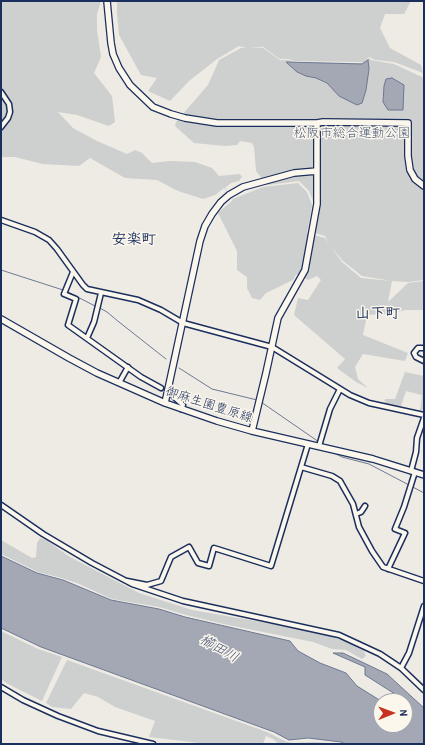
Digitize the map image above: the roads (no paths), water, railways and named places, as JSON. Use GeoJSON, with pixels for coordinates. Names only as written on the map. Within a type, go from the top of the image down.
{"type":"FeatureCollection","features":[{"type":"Feature","properties":{"kind":"street"},"geometry":{"type":"LineString","coordinates":[[106,1],[113,54],[119,68],[130,84],[154,106],[171,114],[209,122],[317,124],[323,122],[408,123],[408,156],[410,170],[415,178],[424,186]]}},
{"type":"Feature","properties":{"kind":"street"},"geometry":{"type":"LineString","coordinates":[[1,92],[9,104],[10,112],[8,118],[1,127]]}},
{"type":"Feature","properties":{"kind":"street"},"geometry":{"type":"LineString","coordinates":[[252,431],[278,318],[304,273],[317,204],[317,124]]}},
{"type":"Feature","properties":{"kind":"street"},"geometry":{"type":"LineString","coordinates":[[165,403],[203,232],[212,214],[221,202],[236,190],[250,184],[294,173],[317,171]]}},
{"type":"Feature","properties":{"kind":"street"},"geometry":{"type":"LineString","coordinates":[[1,220],[35,232],[54,245],[85,288],[101,293],[144,301],[183,323],[272,347],[350,395],[369,403],[424,415]]}},
{"type":"Feature","properties":{"kind":"street"},"geometry":{"type":"LineString","coordinates":[[73,272],[64,294],[76,299],[68,325],[142,377],[162,388]]}},
{"type":"Feature","properties":{"kind":"street"},"geometry":{"type":"LineString","coordinates":[[87,338],[94,322],[101,293]]}},
{"type":"Feature","properties":{"kind":"street","name":"御麻生園豊原線"},"geometry":{"type":"LineString","coordinates":[[1,319],[42,344],[119,383],[181,409],[252,431],[373,459],[424,475]]}},
{"type":"Feature","properties":{"kind":"street"},"geometry":{"type":"LineString","coordinates":[[424,348],[418,348],[414,353],[416,357],[424,361]]}},
{"type":"Feature","properties":{"kind":"street"},"geometry":{"type":"LineString","coordinates":[[119,383],[128,366]]}},
{"type":"Feature","properties":{"kind":"street"},"geometry":{"type":"LineString","coordinates":[[319,446],[330,409],[340,389]]}},
{"type":"Feature","properties":{"kind":"street"},"geometry":{"type":"LineString","coordinates":[[174,397],[183,405],[181,409]]}},
{"type":"Feature","properties":{"kind":"street"},"geometry":{"type":"LineString","coordinates":[[388,569],[405,533],[395,528],[411,486],[417,438],[424,418]]}},
{"type":"Feature","properties":{"kind":"street"},"geometry":{"type":"LineString","coordinates":[[124,581],[147,585],[161,580],[171,557],[189,547],[198,563],[209,566],[214,548],[271,566],[308,444]]}},
{"type":"Feature","properties":{"kind":"street"},"geometry":{"type":"LineString","coordinates":[[302,467],[337,478],[353,504],[357,524],[382,566],[424,581]]}},
{"type":"Feature","properties":{"kind":"street"},"geometry":{"type":"LineString","coordinates":[[1,505],[38,531],[124,581],[183,601],[339,635],[372,649],[401,668],[424,690]]}},
{"type":"Feature","properties":{"kind":"street"},"geometry":{"type":"LineString","coordinates":[[356,514],[361,512],[365,506]]}},
{"type":"Feature","properties":{"kind":"street"},"geometry":{"type":"LineString","coordinates":[[401,668],[409,653],[424,606]]}},
{"type":"Feature","properties":{"kind":"street"},"geometry":{"type":"LineString","coordinates":[[1,688],[58,716],[98,731],[153,744]]}},
{"type":"Feature","properties":{"kind":"water"},"geometry":{"type":"Polygon","coordinates":[[[368,60],[369,69],[366,90],[362,103],[357,105],[339,96],[327,83],[297,72],[286,62],[362,64],[368,60]]]}},
{"type":"Feature","properties":{"kind":"water"},"geometry":{"type":"Polygon","coordinates":[[[392,78],[404,85],[403,110],[388,110],[383,102],[386,79],[392,78]]]}},
{"type":"Feature","properties":{"kind":"water","name":"櫛田川"},"geometry":{"type":"Polygon","coordinates":[[[1,556],[37,573],[63,580],[111,600],[159,609],[185,617],[290,641],[298,651],[320,663],[346,673],[357,686],[373,696],[373,733],[413,733],[413,698],[424,708],[424,744],[345,744],[341,742],[308,738],[289,740],[274,732],[41,647],[1,628],[1,556]]]}},
{"type":"Feature","properties":{"kind":"water"},"geometry":{"type":"Polygon","coordinates":[[[333,653],[343,653],[387,674],[408,693],[393,693],[365,675],[365,667],[333,653]]]}},
{"type":"Feature","properties":{"kind":"waterway"},"geometry":{"type":"LineString","coordinates":[[1,270],[63,290]]}},
{"type":"Feature","properties":{"kind":"waterway"},"geometry":{"type":"LineString","coordinates":[[66,291],[95,306]]}},
{"type":"Feature","properties":{"kind":"waterway"},"geometry":{"type":"LineString","coordinates":[[98,307],[107,312],[166,359]]}},
{"type":"Feature","properties":{"kind":"waterway"},"geometry":{"type":"LineString","coordinates":[[179,368],[212,389],[257,400]]}},
{"type":"Feature","properties":{"kind":"waterway"},"geometry":{"type":"LineString","coordinates":[[261,402],[319,442]]}},
{"type":"Feature","properties":{"kind":"waterway"},"geometry":{"type":"LineString","coordinates":[[336,454],[369,464],[409,485]]}},
{"type":"Feature","properties":{"kind":"waterway"},"geometry":{"type":"LineString","coordinates":[[411,486],[424,493]]}},
{"type":"Feature","properties":{"kind":"district","name":"安楽町"},"geometry":{"type":"Point","coordinates":[134,240]}},
{"type":"Feature","properties":{"kind":"district","name":"山下町"},"geometry":{"type":"Point","coordinates":[378,314]}},
{"type":"Feature","properties":{"kind":"park label","name":"松阪市総合運動公園"},"geometry":{"type":"Point","coordinates":[352,134]}}]}
